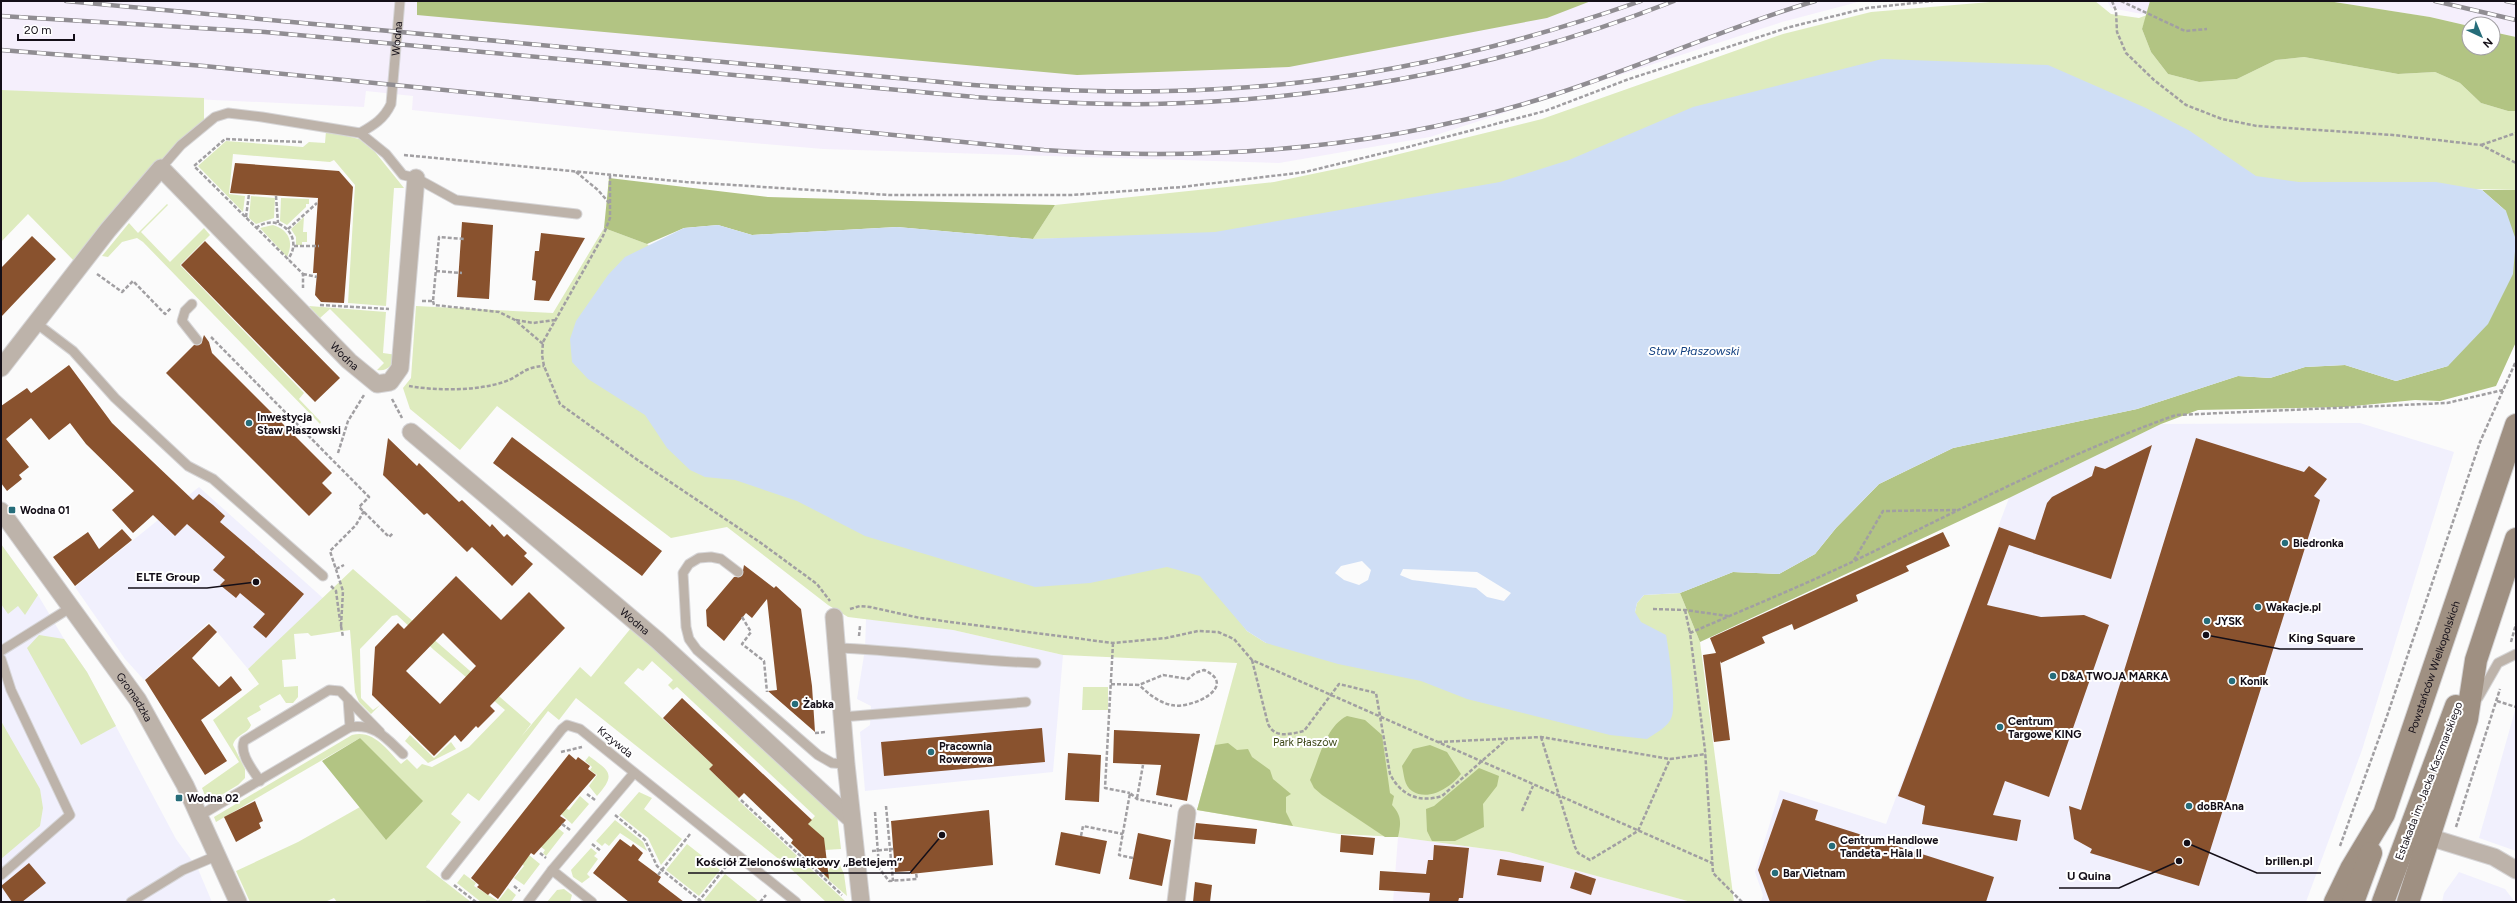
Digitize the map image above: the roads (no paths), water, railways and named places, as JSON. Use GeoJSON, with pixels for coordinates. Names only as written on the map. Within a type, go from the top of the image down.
{"type":"FeatureCollection","features":[{"type":"Feature","properties":{"kind":"main road","name":"Powstańców Wielkopolskich"},"geometry":{"type":"LineString","coordinates":[[2335,902],[2351,869],[2384,814],[2516,425]]}},
{"type":"Feature","properties":{"kind":"main road"},"geometry":{"type":"LineString","coordinates":[[2408,902],[2467,719],[2476,660],[2516,538]]}},
{"type":"Feature","properties":{"kind":"main road","name":"Estakada im. Jacka Kaczmarskiego"},"geometry":{"type":"LineString","coordinates":[[2383,902],[2454,711],[2476,660]]}},
{"type":"Feature","properties":{"kind":"main road"},"geometry":{"type":"LineString","coordinates":[[2353,902],[2365,872],[2384,814]]}},
{"type":"Feature","properties":{"kind":"street"},"geometry":{"type":"LineString","coordinates":[[1,368],[108,230],[161,168]]}},
{"type":"Feature","properties":{"kind":"street","name":"Wodna"},"geometry":{"type":"LineString","coordinates":[[161,168],[349,360],[377,384],[390,382],[400,368],[416,178]]}},
{"type":"Feature","properties":{"kind":"street","name":"Wodna"},"geometry":{"type":"LineString","coordinates":[[411,432],[657,640],[851,819]]}},
{"type":"Feature","properties":{"kind":"street","name":"Gromadzka"},"geometry":{"type":"LineString","coordinates":[[1,511],[138,700],[199,816],[238,902]]}},
{"type":"Feature","properties":{"kind":"street"},"geometry":{"type":"LineString","coordinates":[[834,618],[851,819],[861,902]]}},
{"type":"Feature","properties":{"kind":"street"},"geometry":{"type":"LineString","coordinates":[[1176,902],[1181,809]]}},
{"type":"Feature","properties":{"kind":"street"},"geometry":{"type":"LineString","coordinates":[[2429,837],[2494,857],[2516,870]]}},
{"type":"Feature","properties":{"kind":"lane","name":"Wodna"},"geometry":{"type":"LineString","coordinates":[[360,133],[379,122],[387,114],[391,104],[400,1]]}},
{"type":"Feature","properties":{"kind":"lane"},"geometry":{"type":"LineString","coordinates":[[161,168],[205,123],[228,114],[262,117],[360,133],[386,154],[403,175],[416,178],[456,200],[577,214]]}},
{"type":"Feature","properties":{"kind":"lane"},"geometry":{"type":"LineString","coordinates":[[192,304],[185,311],[182,317],[184,325],[197,340]]}},
{"type":"Feature","properties":{"kind":"lane"},"geometry":{"type":"LineString","coordinates":[[36,323],[73,351],[115,398],[188,466],[213,479],[323,576]]}},
{"type":"Feature","properties":{"kind":"lane"},"geometry":{"type":"LineString","coordinates":[[738,572],[721,559],[711,557],[699,558],[689,564],[683,573],[689,639],[697,650],[818,755],[832,762],[846,764]]}},
{"type":"Feature","properties":{"kind":"lane"},"geometry":{"type":"LineString","coordinates":[[1,650],[70,608]]}},
{"type":"Feature","properties":{"kind":"lane"},"geometry":{"type":"LineString","coordinates":[[836,648],[865,649],[984,661],[1036,663]]}},
{"type":"Feature","properties":{"kind":"lane"},"geometry":{"type":"LineString","coordinates":[[2467,719],[2498,664],[2516,654]]}},
{"type":"Feature","properties":{"kind":"lane"},"geometry":{"type":"LineString","coordinates":[[1,659],[11,690],[70,814],[1,875]]}},
{"type":"Feature","properties":{"kind":"lane"},"geometry":{"type":"LineString","coordinates":[[260,781],[242,747],[248,737],[329,690],[340,691],[403,754]]}},
{"type":"Feature","properties":{"kind":"lane"},"geometry":{"type":"LineString","coordinates":[[348,700],[350,727]]}},
{"type":"Feature","properties":{"kind":"lane"},"geometry":{"type":"LineString","coordinates":[[842,717],[1026,702]]}},
{"type":"Feature","properties":{"kind":"lane"},"geometry":{"type":"LineString","coordinates":[[199,816],[350,727],[360,725],[380,732]]}},
{"type":"Feature","properties":{"kind":"lane","name":"Krzywda"},"geometry":{"type":"LineString","coordinates":[[446,875],[550,743],[567,725],[573,726],[634,773],[796,902]]}},
{"type":"Feature","properties":{"kind":"lane"},"geometry":{"type":"LineString","coordinates":[[528,902],[552,870],[634,773]]}},
{"type":"Feature","properties":{"kind":"lane"},"geometry":{"type":"LineString","coordinates":[[131,902],[183,870],[216,856]]}},
{"type":"Feature","properties":{"kind":"lane"},"geometry":{"type":"LineString","coordinates":[[552,870],[592,902]]}},
{"type":"Feature","properties":{"kind":"water","name":"Staw Płaszowski"},"geometry":{"type":"Polygon","coordinates":[[[1882,59],[2048,65],[2146,108],[2190,131],[2256,176],[2299,182],[2436,182],[2482,190],[2506,211],[2516,240],[2513,274],[2488,324],[2448,366],[2396,381],[2345,365],[2305,367],[2270,378],[2238,376],[2137,409],[1953,448],[1879,484],[1836,528],[1815,554],[1779,574],[1733,572],[1680,593],[1644,595],[1637,603],[1635,612],[1641,622],[1666,635],[1673,688],[1673,709],[1670,720],[1665,727],[1647,739],[1610,735],[1467,699],[1421,681],[1338,664],[1266,643],[1247,631],[1200,576],[1167,567],[1090,583],[1035,587],[865,536],[797,501],[735,480],[705,477],[690,470],[667,448],[645,415],[588,379],[572,362],[570,339],[576,321],[608,275],[625,257],[684,228],[718,225],[752,235],[897,227],[1033,239],[1215,232],[1500,182],[1569,160],[1693,107],[1882,59]],[[1362,561],[1341,566],[1335,573],[1344,580],[1359,585],[1368,580],[1371,570],[1362,561]],[[1403,569],[1400,575],[1412,580],[1476,588],[1487,597],[1504,601],[1511,593],[1477,572],[1403,569]]]}},
{"type":"Feature","properties":{"kind":"railway"},"geometry":{"type":"LineString","coordinates":[[66,1],[973,85],[1034,89],[1127,92],[1188,91],[1273,85],[1380,71],[1486,48],[1538,34],[1641,1]]}},
{"type":"Feature","properties":{"kind":"railway"},"geometry":{"type":"LineString","coordinates":[[1,16],[265,32],[975,97],[1087,103],[1154,104],[1221,101],[1287,95],[1353,87],[1419,75],[1484,61],[1548,44],[1612,24],[1674,1]]}},
{"type":"Feature","properties":{"kind":"railway"},"geometry":{"type":"LineString","coordinates":[[1,50],[204,66],[1044,150],[1173,154],[1238,152],[1303,147],[1367,139],[1431,127],[1494,112],[1588,83],[1717,34],[1815,1]]}},
{"type":"Feature","properties":{"kind":"railway"},"geometry":{"type":"LineString","coordinates":[[2435,1],[2516,20]]}},
{"type":"Feature","properties":{"kind":"railway"},"geometry":{"type":"LineString","coordinates":[[2506,1],[2516,3]]}},
{"type":"Feature","properties":{"kind":"place","name":"Inwestycja Staw Płaszowski"},"geometry":{"type":"Point","coordinates":[249,423]}},
{"type":"Feature","properties":{"kind":"place","name":"Wodna 01"},"geometry":{"type":"Point","coordinates":[12,510]}},
{"type":"Feature","properties":{"kind":"place","name":"Biedronka"},"geometry":{"type":"Point","coordinates":[2285,543]}},
{"type":"Feature","properties":{"kind":"place","name":"ELTE Group"},"geometry":{"type":"Point","coordinates":[256,582]}},
{"type":"Feature","properties":{"kind":"place","name":"Wakacje.pl"},"geometry":{"type":"Point","coordinates":[2258,607]}},
{"type":"Feature","properties":{"kind":"place","name":"JYSK"},"geometry":{"type":"Point","coordinates":[2207,621]}},
{"type":"Feature","properties":{"kind":"place","name":"King Square"},"geometry":{"type":"Point","coordinates":[2206,635]}},
{"type":"Feature","properties":{"kind":"place","name":"D&A TWOJA MARKA"},"geometry":{"type":"Point","coordinates":[2053,676]}},
{"type":"Feature","properties":{"kind":"place","name":"Konik"},"geometry":{"type":"Point","coordinates":[2232,681]}},
{"type":"Feature","properties":{"kind":"place","name":"Żabka"},"geometry":{"type":"Point","coordinates":[795,704]}},
{"type":"Feature","properties":{"kind":"place","name":"Centrum Targowe KING"},"geometry":{"type":"Point","coordinates":[2000,727]}},
{"type":"Feature","properties":{"kind":"place","name":"Pracownia Rowerowa"},"geometry":{"type":"Point","coordinates":[931,752]}},
{"type":"Feature","properties":{"kind":"place","name":"Wodna 02"},"geometry":{"type":"Point","coordinates":[179,798]}},
{"type":"Feature","properties":{"kind":"place","name":"doBRAna"},"geometry":{"type":"Point","coordinates":[2189,806]}},
{"type":"Feature","properties":{"kind":"place","name":"Kościół Zielonoświątkowy „Betlejem”"},"geometry":{"type":"Point","coordinates":[942,835]}},
{"type":"Feature","properties":{"kind":"place","name":"brillen.pl"},"geometry":{"type":"Point","coordinates":[2187,843]}},
{"type":"Feature","properties":{"kind":"place","name":"Centrum Handlowe Tandeta - Hala II"},"geometry":{"type":"Point","coordinates":[1832,846]}},
{"type":"Feature","properties":{"kind":"place","name":"U Quina"},"geometry":{"type":"Point","coordinates":[2179,861]}},
{"type":"Feature","properties":{"kind":"place","name":"Bar Vietnam"},"geometry":{"type":"Point","coordinates":[1775,873]}},
{"type":"Feature","properties":{"kind":"park label","name":"Park Płaszów"},"geometry":{"type":"Point","coordinates":[1305,742]}}]}
